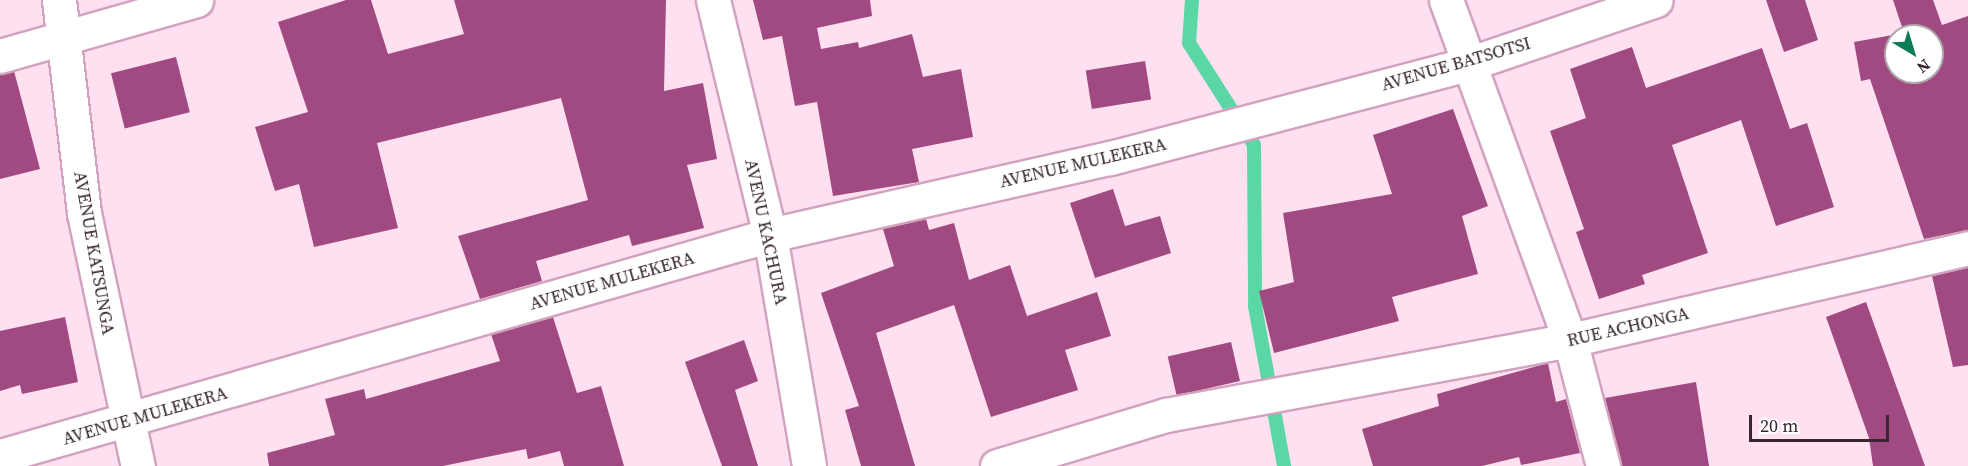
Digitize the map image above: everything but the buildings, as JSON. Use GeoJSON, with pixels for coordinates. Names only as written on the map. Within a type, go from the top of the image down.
{"type":"FeatureCollection","features":[{"type":"Feature","properties":{"kind":"street","name":"AVENUE KATSUNGA"},"geometry":{"type":"LineString","coordinates":[[59,0],[66,37],[84,213],[125,423],[138,466]]}},
{"type":"Feature","properties":{"kind":"street"},"geometry":{"type":"LineString","coordinates":[[0,56],[196,0]]}},
{"type":"Feature","properties":{"kind":"street","name":"AVENU KACHURA"},"geometry":{"type":"LineString","coordinates":[[713,0],[770,236],[809,466]]}},
{"type":"Feature","properties":{"kind":"street"},"geometry":{"type":"LineString","coordinates":[[1446,0],[1471,63],[1570,340],[1603,466]]}},
{"type":"Feature","properties":{"kind":"street","name":"AVENUE BATSOTSI"},"geometry":{"type":"LineString","coordinates":[[1242,124],[1471,63],[1656,0]]}},
{"type":"Feature","properties":{"kind":"street","name":"AVENUE MULEKERA"},"geometry":{"type":"LineString","coordinates":[[0,456],[125,423],[770,236],[1242,124]]}},
{"type":"Feature","properties":{"kind":"street","name":"RUE ACHONGA"},"geometry":{"type":"LineString","coordinates":[[997,466],[1166,415],[1285,391],[1570,340],[1968,248]]}},
{"type":"Feature","properties":{"kind":"waterway"},"geometry":{"type":"LineString","coordinates":[[1192,0],[1189,43],[1254,145],[1255,306],[1284,466]]}}]}
